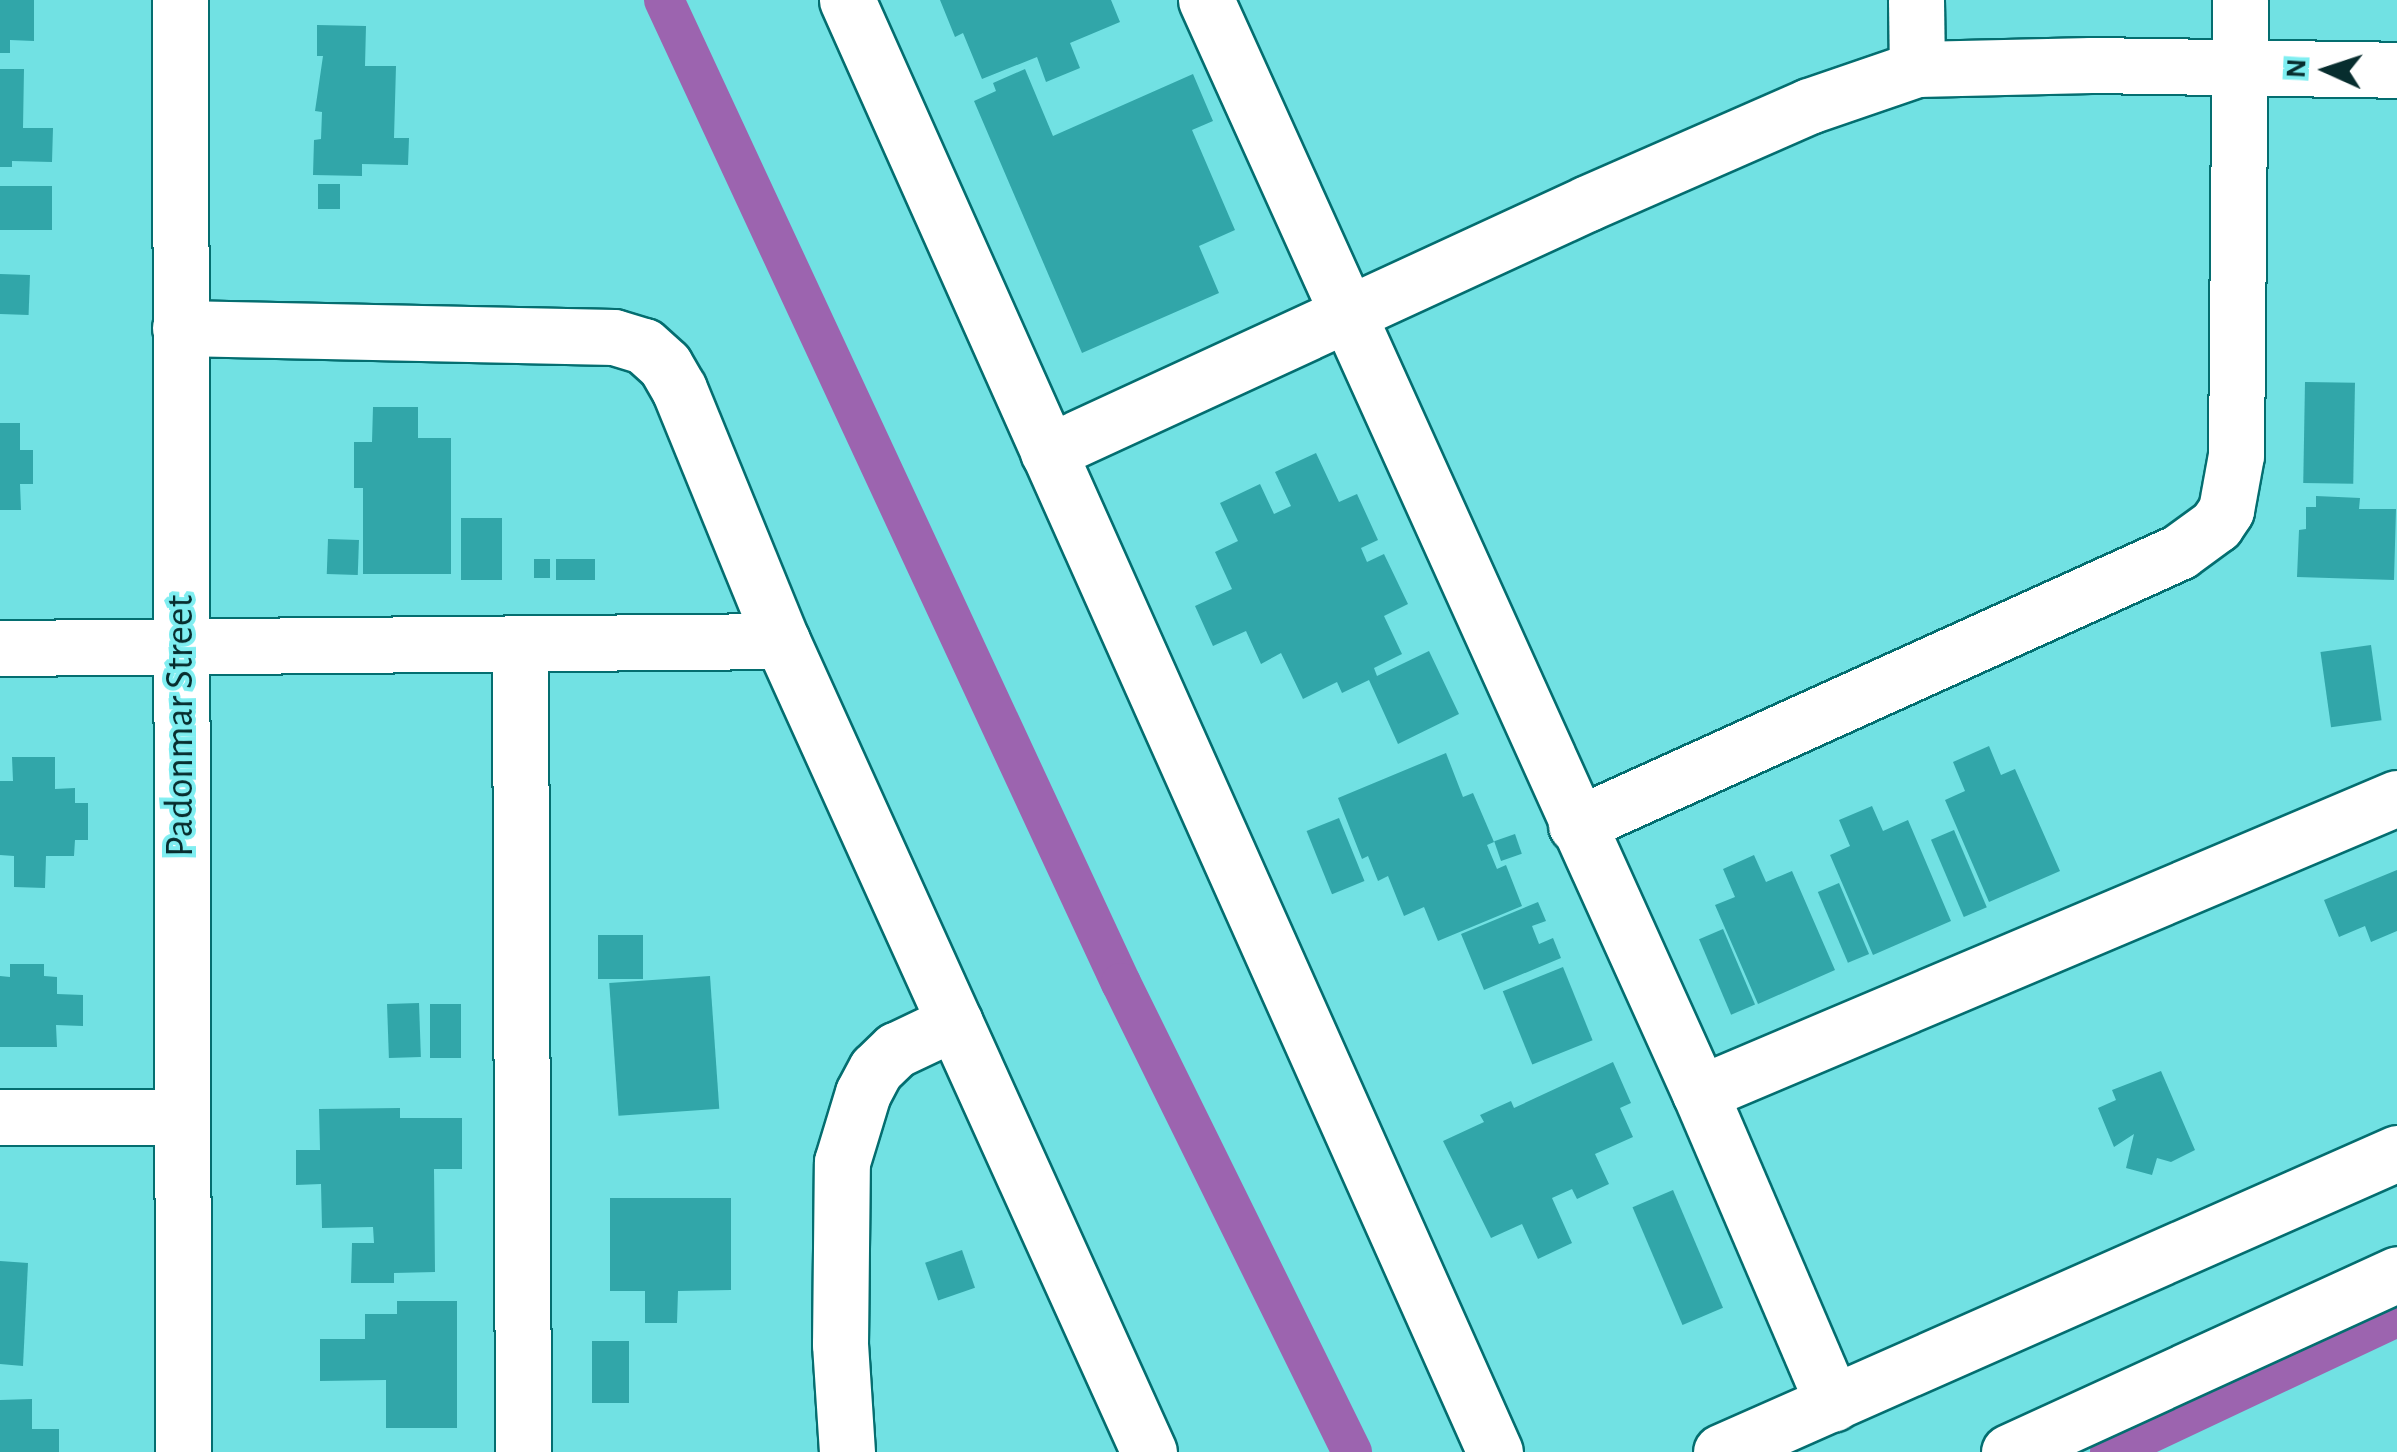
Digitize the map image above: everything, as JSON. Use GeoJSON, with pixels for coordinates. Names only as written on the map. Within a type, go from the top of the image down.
{"type":"FeatureCollection","features":[{"type":"Feature","properties":{"kind":"street","name":"Padonmar Street"},"geometry":{"type":"LineString","coordinates":[[180,0],[179,1117],[183,1452]]}},
{"type":"Feature","properties":{"kind":"street"},"geometry":{"type":"LineString","coordinates":[[848,0],[1495,1452]]}},
{"type":"Feature","properties":{"kind":"street"},"geometry":{"type":"LineString","coordinates":[[1206,0],[1700,1093],[1834,1404]]}},
{"type":"Feature","properties":{"kind":"street"},"geometry":{"type":"LineString","coordinates":[[1916,0],[1917,69]]}},
{"type":"Feature","properties":{"kind":"street"},"geometry":{"type":"LineString","coordinates":[[1576,824],[2179,552],[2216,525],[2226,510],[2236,454],[2240,0]]}},
{"type":"Feature","properties":{"kind":"street"},"geometry":{"type":"LineString","coordinates":[[1048,452],[1810,106],[1917,69],[2092,65],[2397,70]]}},
{"type":"Feature","properties":{"kind":"street"},"geometry":{"type":"LineString","coordinates":[[180,328],[614,337],[644,346],[665,366],[680,389],[782,642],[1150,1452]]}},
{"type":"Feature","properties":{"kind":"street"},"geometry":{"type":"LineString","coordinates":[[0,648],[181,650],[782,642]]}},
{"type":"Feature","properties":{"kind":"street"},"geometry":{"type":"LineString","coordinates":[[520,646],[523,1452]]}},
{"type":"Feature","properties":{"kind":"street"},"geometry":{"type":"LineString","coordinates":[[1700,1093],[2397,798]]}},
{"type":"Feature","properties":{"kind":"street"},"geometry":{"type":"LineString","coordinates":[[846,1452],[840,1326],[842,1162],[863,1093],[876,1070],[896,1050],[955,1022]]}},
{"type":"Feature","properties":{"kind":"street"},"geometry":{"type":"LineString","coordinates":[[0,1117],[179,1117]]}},
{"type":"Feature","properties":{"kind":"street"},"geometry":{"type":"LineString","coordinates":[[1721,1452],[2397,1153]]}},
{"type":"Feature","properties":{"kind":"street"},"geometry":{"type":"LineString","coordinates":[[2010,1452],[2397,1274]]}},
{"type":"Feature","properties":{"kind":"building"},"geometry":{"type":"Polygon","coordinates":[[[0,0],[34,0],[34,41],[10,40],[10,53],[0,53],[0,0]]]}},
{"type":"Feature","properties":{"kind":"building"},"geometry":{"type":"Polygon","coordinates":[[[940,0],[1111,0],[1120,22],[1070,43],[1080,68],[1046,82],[1037,57],[982,79],[963,33],[955,37],[940,0]]]}},
{"type":"Feature","properties":{"kind":"building"},"geometry":{"type":"Polygon","coordinates":[[[317,25],[366,26],[365,66],[396,66],[394,138],[409,138],[408,165],[362,164],[362,176],[313,175],[314,140],[321,139],[322,112],[315,111],[323,56],[317,56],[317,25]]]}},
{"type":"Feature","properties":{"kind":"building"},"geometry":{"type":"Polygon","coordinates":[[[0,69],[24,69],[23,128],[53,128],[52,162],[12,161],[12,167],[0,167],[0,69]]]}},
{"type":"Feature","properties":{"kind":"building"},"geometry":{"type":"Polygon","coordinates":[[[1025,69],[1053,136],[1193,74],[1213,121],[1192,130],[1235,230],[1199,246],[1219,293],[1082,353],[974,101],[996,91],[993,83],[1025,69]]]}},
{"type":"Feature","properties":{"kind":"building"},"geometry":{"type":"Polygon","coordinates":[[[318,184],[340,184],[340,209],[318,209],[318,184]]]}},
{"type":"Feature","properties":{"kind":"building"},"geometry":{"type":"Polygon","coordinates":[[[0,186],[52,186],[52,230],[0,230],[0,186]]]}},
{"type":"Feature","properties":{"kind":"building"},"geometry":{"type":"Polygon","coordinates":[[[0,274],[30,275],[29,315],[0,314],[0,274]]]}},
{"type":"Feature","properties":{"kind":"building"},"geometry":{"type":"Polygon","coordinates":[[[2305,382],[2355,383],[2353,484],[2303,483],[2305,382]]]}},
{"type":"Feature","properties":{"kind":"building"},"geometry":{"type":"Polygon","coordinates":[[[373,407],[418,407],[418,438],[451,438],[451,574],[363,574],[363,488],[354,488],[354,442],[372,442],[373,407]]]}},
{"type":"Feature","properties":{"kind":"building"},"geometry":{"type":"Polygon","coordinates":[[[0,423],[20,423],[20,450],[33,450],[33,484],[20,484],[21,510],[0,510],[0,423]]]}},
{"type":"Feature","properties":{"kind":"building"},"geometry":{"type":"Polygon","coordinates":[[[1316,453],[1339,502],[1357,494],[1378,540],[1361,548],[1367,562],[1384,554],[1408,604],[1384,616],[1402,654],[1374,668],[1377,676],[1429,651],[1459,714],[1398,744],[1369,680],[1342,693],[1337,682],[1303,699],[1281,653],[1261,664],[1246,631],[1213,646],[1195,606],[1232,589],[1215,552],[1238,541],[1220,503],[1260,484],[1274,514],[1291,506],[1275,472],[1316,453]]]}},
{"type":"Feature","properties":{"kind":"building"},"geometry":{"type":"Polygon","coordinates":[[[2316,496],[2360,498],[2359,509],[2396,509],[2394,580],[2297,577],[2299,530],[2306,529],[2306,507],[2316,507],[2316,496]]]}},
{"type":"Feature","properties":{"kind":"building"},"geometry":{"type":"Polygon","coordinates":[[[461,518],[502,518],[502,580],[461,580],[461,518]]]}},
{"type":"Feature","properties":{"kind":"building"},"geometry":{"type":"Polygon","coordinates":[[[328,539],[359,540],[358,575],[327,574],[328,539]]]}},
{"type":"Feature","properties":{"kind":"building"},"geometry":{"type":"Polygon","coordinates":[[[534,559],[550,559],[550,578],[534,578],[534,559]]]}},
{"type":"Feature","properties":{"kind":"building"},"geometry":{"type":"Polygon","coordinates":[[[556,559],[595,559],[595,580],[556,580],[556,559]]]}},
{"type":"Feature","properties":{"kind":"building"},"geometry":{"type":"Polygon","coordinates":[[[2371,645],[2382,720],[2331,727],[2320,652],[2371,645]]]}},
{"type":"Feature","properties":{"kind":"building"},"geometry":{"type":"Polygon","coordinates":[[[1989,746],[2001,775],[2015,769],[2060,871],[1989,902],[1945,800],[1965,791],[1953,762],[1989,746]]]}},
{"type":"Feature","properties":{"kind":"building"},"geometry":{"type":"Polygon","coordinates":[[[1446,753],[1463,797],[1473,793],[1494,842],[1487,845],[1497,869],[1506,865],[1522,906],[1438,941],[1424,907],[1404,916],[1388,876],[1378,881],[1368,856],[1362,859],[1338,798],[1446,753]]]}},
{"type":"Feature","properties":{"kind":"building"},"geometry":{"type":"Polygon","coordinates":[[[12,757],[55,757],[55,789],[75,788],[75,803],[88,803],[88,840],[75,840],[74,856],[46,856],[45,888],[14,887],[14,856],[0,855],[0,781],[13,781],[12,757]]]}},
{"type":"Feature","properties":{"kind":"building"},"geometry":{"type":"Polygon","coordinates":[[[1872,806],[1883,831],[1908,820],[1951,921],[1873,955],[1830,855],[1850,846],[1839,820],[1872,806]]]}},
{"type":"Feature","properties":{"kind":"building"},"geometry":{"type":"Polygon","coordinates":[[[1339,818],[1364,881],[1332,894],[1307,831],[1339,818]]]}},
{"type":"Feature","properties":{"kind":"building"},"geometry":{"type":"Polygon","coordinates":[[[1954,830],[1987,907],[1964,917],[1931,840],[1954,830]]]}},
{"type":"Feature","properties":{"kind":"building"},"geometry":{"type":"Polygon","coordinates":[[[1515,834],[1522,854],[1501,861],[1494,841],[1515,834]]]}},
{"type":"Feature","properties":{"kind":"building"},"geometry":{"type":"Polygon","coordinates":[[[1754,855],[1766,882],[1792,871],[1835,970],[1758,1004],[1715,905],[1735,897],[1723,869],[1754,855]]]}},
{"type":"Feature","properties":{"kind":"building"},"geometry":{"type":"Polygon","coordinates":[[[2397,870],[2397,931],[2371,942],[2365,926],[2339,937],[2324,900],[2397,870]]]}},
{"type":"Feature","properties":{"kind":"building"},"geometry":{"type":"Polygon","coordinates":[[[1839,883],[1869,954],[1848,963],[1818,892],[1839,883]]]}},
{"type":"Feature","properties":{"kind":"building"},"geometry":{"type":"Polygon","coordinates":[[[1538,902],[1546,921],[1532,926],[1539,944],[1553,938],[1561,958],[1484,990],[1461,934],[1538,902]]]}},
{"type":"Feature","properties":{"kind":"building"},"geometry":{"type":"Polygon","coordinates":[[[1723,929],[1755,1004],[1731,1015],[1699,939],[1723,929]]]}},
{"type":"Feature","properties":{"kind":"building"},"geometry":{"type":"Polygon","coordinates":[[[598,935],[643,935],[643,979],[598,979],[598,935]]]}},
{"type":"Feature","properties":{"kind":"building"},"geometry":{"type":"Polygon","coordinates":[[[10,964],[44,964],[44,976],[57,977],[57,994],[83,995],[83,1026],[56,1025],[57,1047],[0,1047],[0,976],[10,977],[10,964]]]}},
{"type":"Feature","properties":{"kind":"building"},"geometry":{"type":"Polygon","coordinates":[[[1563,967],[1593,1040],[1532,1065],[1503,991],[1563,967]]]}},
{"type":"Feature","properties":{"kind":"building"},"geometry":{"type":"Polygon","coordinates":[[[710,976],[719,1109],[619,1116],[609,983],[710,976]]]}},
{"type":"Feature","properties":{"kind":"building"},"geometry":{"type":"Polygon","coordinates":[[[419,1003],[421,1057],[389,1058],[387,1004],[419,1003]]]}},
{"type":"Feature","properties":{"kind":"building"},"geometry":{"type":"Polygon","coordinates":[[[430,1004],[461,1004],[461,1058],[430,1058],[430,1004]]]}},
{"type":"Feature","properties":{"kind":"building"},"geometry":{"type":"Polygon","coordinates":[[[1613,1062],[1631,1103],[1620,1108],[1633,1137],[1595,1154],[1609,1184],[1577,1199],[1572,1189],[1552,1198],[1572,1243],[1538,1259],[1522,1224],[1491,1238],[1443,1141],[1484,1122],[1480,1115],[1511,1101],[1514,1108],[1613,1062]]]}},
{"type":"Feature","properties":{"kind":"building"},"geometry":{"type":"Polygon","coordinates":[[[2161,1071],[2195,1150],[2171,1162],[2157,1158],[2152,1175],[2126,1168],[2134,1134],[2114,1147],[2098,1108],[2116,1100],[2112,1090],[2161,1071]]]}},
{"type":"Feature","properties":{"kind":"building"},"geometry":{"type":"Polygon","coordinates":[[[400,1108],[400,1118],[462,1118],[462,1169],[434,1169],[435,1272],[394,1273],[394,1283],[351,1283],[352,1243],[374,1243],[373,1227],[322,1228],[321,1184],[296,1185],[296,1150],[320,1150],[319,1109],[400,1108]]]}},
{"type":"Feature","properties":{"kind":"building"},"geometry":{"type":"Polygon","coordinates":[[[1673,1190],[1723,1308],[1683,1325],[1632,1207],[1673,1190]]]}},
{"type":"Feature","properties":{"kind":"building"},"geometry":{"type":"Polygon","coordinates":[[[610,1198],[731,1198],[731,1290],[678,1291],[677,1323],[645,1323],[645,1291],[610,1291],[610,1198]]]}},
{"type":"Feature","properties":{"kind":"building"},"geometry":{"type":"Polygon","coordinates":[[[962,1250],[975,1288],[938,1301],[925,1263],[962,1250]]]}},
{"type":"Feature","properties":{"kind":"building"},"geometry":{"type":"Polygon","coordinates":[[[0,1261],[28,1263],[23,1366],[0,1364],[0,1261]]]}},
{"type":"Feature","properties":{"kind":"building"},"geometry":{"type":"Polygon","coordinates":[[[397,1301],[457,1301],[457,1428],[386,1428],[386,1380],[320,1381],[320,1339],[365,1339],[365,1314],[397,1314],[397,1301]]]}},
{"type":"Feature","properties":{"kind":"building"},"geometry":{"type":"Polygon","coordinates":[[[592,1341],[629,1341],[629,1403],[592,1403],[592,1341]]]}},
{"type":"Feature","properties":{"kind":"building"},"geometry":{"type":"Polygon","coordinates":[[[32,1399],[32,1429],[59,1429],[59,1452],[0,1452],[0,1400],[32,1399]]]}},
{"type":"Feature","properties":{"kind":"waterway"},"geometry":{"type":"LineString","coordinates":[[664,0],[1121,983],[1352,1452]]}},
{"type":"Feature","properties":{"kind":"waterway"},"geometry":{"type":"LineString","coordinates":[[2110,1452],[2397,1317]]}}]}
